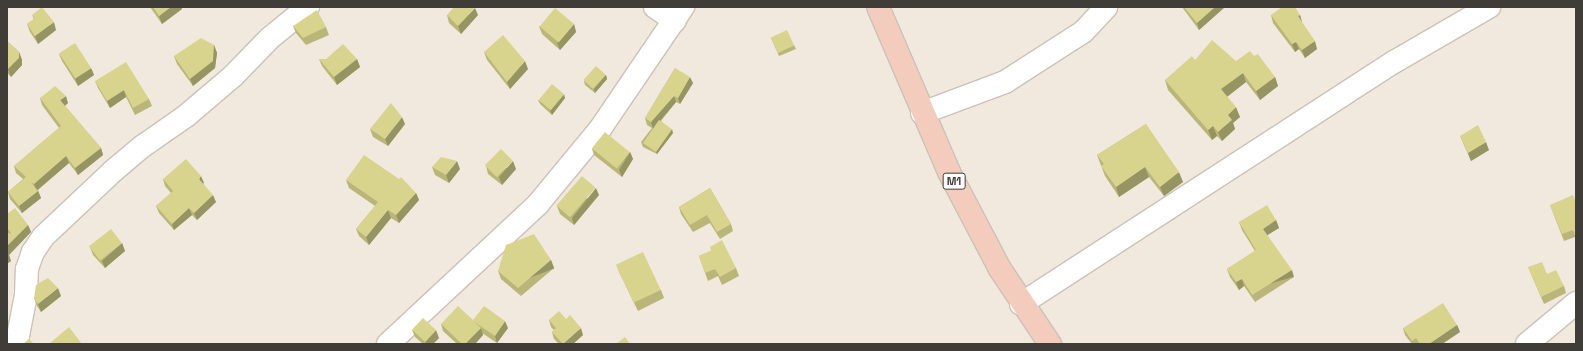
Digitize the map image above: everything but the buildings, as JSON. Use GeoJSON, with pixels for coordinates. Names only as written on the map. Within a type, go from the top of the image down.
{"type":"FeatureCollection","features":[{"type":"Feature","properties":{"kind":"highway","name":"M1"},"geometry":{"type":"LineString","coordinates":[[878,7],[922,113],[949,172],[1021,304],[1050,344]]}},
{"type":"Feature","properties":{"kind":"street"},"geometry":{"type":"LineString","coordinates":[[14,344],[18,336],[26,295],[27,269],[33,252],[43,237],[113,171],[143,146],[186,116],[233,76],[270,38],[308,7]]}},
{"type":"Feature","properties":{"kind":"street"},"geometry":{"type":"LineString","coordinates":[[388,344],[538,204],[600,129],[679,14],[655,7]]}},
{"type":"Feature","properties":{"kind":"street"},"geometry":{"type":"LineString","coordinates":[[922,113],[1005,82],[1083,32],[1106,7]]}},
{"type":"Feature","properties":{"kind":"street"},"geometry":{"type":"LineString","coordinates":[[1021,304],[1394,62],[1489,7]]}},
{"type":"Feature","properties":{"kind":"street"},"geometry":{"type":"LineString","coordinates":[[1527,344],[1576,303]]}}]}
